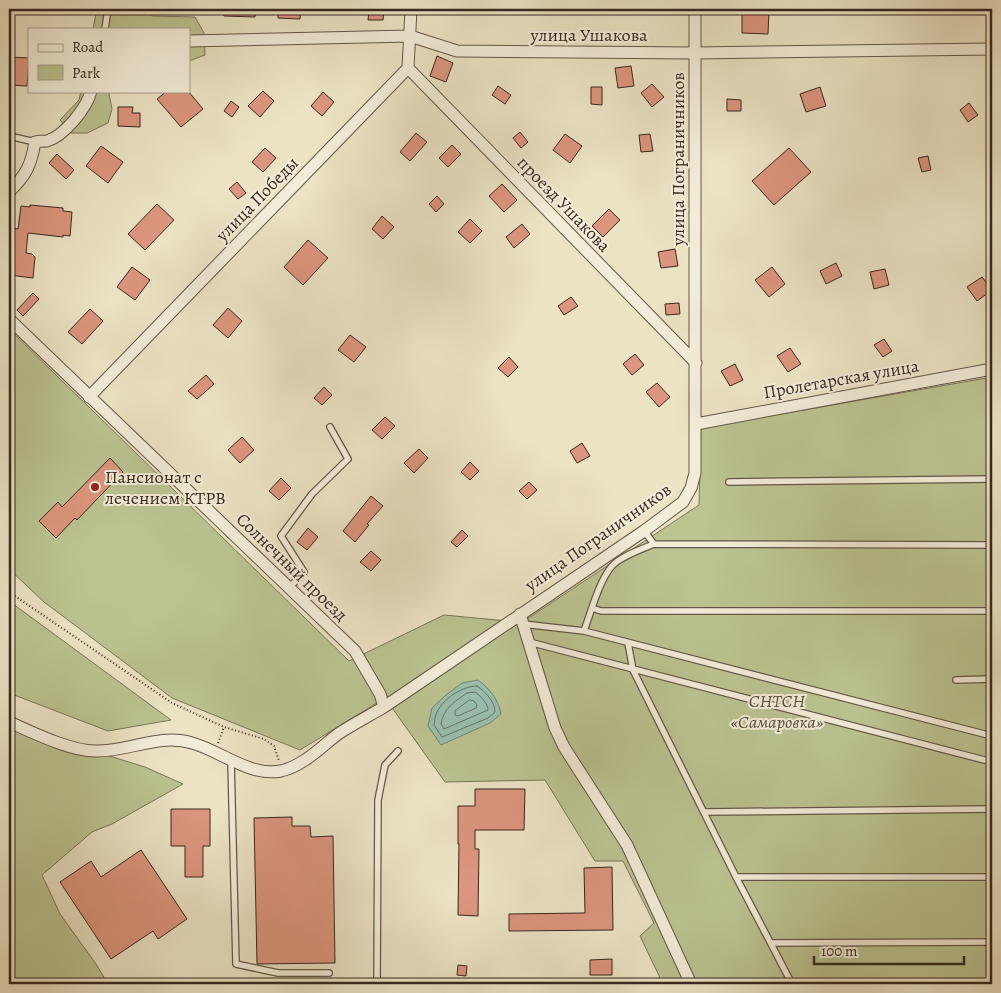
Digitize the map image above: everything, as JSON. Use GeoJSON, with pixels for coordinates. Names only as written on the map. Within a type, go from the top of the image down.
{"type":"FeatureCollection","features":[{"type":"Feature","properties":{"kind":"street"},"geometry":{"type":"LineString","coordinates":[[408,68],[411,9]]}},
{"type":"Feature","properties":{"kind":"street","name":"улица Пограничников"},"geometry":{"type":"LineString","coordinates":[[9,722],[74,747],[93,752],[171,739],[190,742],[257,771],[282,770],[300,764],[339,734],[521,619],[683,502],[691,488],[695,473],[695,9]]}},
{"type":"Feature","properties":{"kind":"street","name":"улица Ушакова"},"geometry":{"type":"LineString","coordinates":[[190,41],[410,36],[457,51],[695,53],[992,49]]}},
{"type":"Feature","properties":{"kind":"street","name":"проезд Ушакова"},"geometry":{"type":"LineString","coordinates":[[408,68],[696,363]]}},
{"type":"Feature","properties":{"kind":"street","name":"улица Победы"},"geometry":{"type":"LineString","coordinates":[[89,397],[408,68]]}},
{"type":"Feature","properties":{"kind":"street"},"geometry":{"type":"LineString","coordinates":[[9,192],[27,172],[35,142],[47,140],[64,130],[77,117],[89,100],[91,92]]}},
{"type":"Feature","properties":{"kind":"street","name":"Солнечный проезд"},"geometry":{"type":"LineString","coordinates":[[9,319],[355,651],[380,694],[384,707]]}},
{"type":"Feature","properties":{"kind":"street","name":"Пролетарская улица"},"geometry":{"type":"LineString","coordinates":[[696,424],[992,369]]}},
{"type":"Feature","properties":{"kind":"street"},"geometry":{"type":"LineString","coordinates":[[521,619],[556,728],[564,747],[628,845],[691,984]]}},
{"type":"Feature","properties":{"kind":"lane"},"geometry":{"type":"LineString","coordinates":[[105,28],[108,9]]}},
{"type":"Feature","properties":{"kind":"lane"},"geometry":{"type":"LineString","coordinates":[[9,136],[35,142]]}},
{"type":"Feature","properties":{"kind":"lane"},"geometry":{"type":"LineString","coordinates":[[289,588],[304,572],[281,536],[312,494],[348,459],[330,426]]}},
{"type":"Feature","properties":{"kind":"lane"},"geometry":{"type":"LineString","coordinates":[[730,482],[992,479]]}},
{"type":"Feature","properties":{"kind":"lane"},"geometry":{"type":"LineString","coordinates":[[644,531],[654,544]]}},
{"type":"Feature","properties":{"kind":"lane"},"geometry":{"type":"LineString","coordinates":[[584,631],[604,579],[613,565],[633,552],[654,544],[992,545]]}},
{"type":"Feature","properties":{"kind":"lane"},"geometry":{"type":"LineString","coordinates":[[592,608],[601,610],[992,612]]}},
{"type":"Feature","properties":{"kind":"lane"},"geometry":{"type":"LineString","coordinates":[[521,619],[584,631],[992,736]]}},
{"type":"Feature","properties":{"kind":"lane"},"geometry":{"type":"LineString","coordinates":[[529,642],[992,762]]}},
{"type":"Feature","properties":{"kind":"lane"},"geometry":{"type":"LineString","coordinates":[[628,642],[633,670],[736,877],[792,984]]}},
{"type":"Feature","properties":{"kind":"lane"},"geometry":{"type":"LineString","coordinates":[[956,680],[992,679]]}},
{"type":"Feature","properties":{"kind":"lane"},"geometry":{"type":"LineString","coordinates":[[378,984],[378,800],[385,765],[398,751]]}},
{"type":"Feature","properties":{"kind":"lane"},"geometry":{"type":"LineString","coordinates":[[231,759],[236,964],[278,973],[329,973]]}},
{"type":"Feature","properties":{"kind":"lane"},"geometry":{"type":"LineString","coordinates":[[704,812],[992,809]]}},
{"type":"Feature","properties":{"kind":"lane"},"geometry":{"type":"LineString","coordinates":[[736,877],[992,877]]}},
{"type":"Feature","properties":{"kind":"lane"},"geometry":{"type":"LineString","coordinates":[[771,943],[992,942]]}},
{"type":"Feature","properties":{"kind":"path"},"geometry":{"type":"LineString","coordinates":[[9,592],[172,703],[224,727],[264,738],[274,746],[282,770]]}},
{"type":"Feature","properties":{"kind":"path"},"geometry":{"type":"LineString","coordinates":[[214,751],[224,727]]}},
{"type":"Feature","properties":{"kind":"green space"},"geometry":{"type":"Polygon","coordinates":[[[97,9],[149,9],[152,16],[195,17],[204,33],[205,55],[190,61],[190,28],[93,28],[97,9]]]}},
{"type":"Feature","properties":{"kind":"green space"},"geometry":{"type":"Polygon","coordinates":[[[81,92],[110,92],[112,109],[108,123],[87,133],[71,133],[60,120],[79,100],[81,92]]]}},
{"type":"Feature","properties":{"kind":"green space","name":"СНТСН «Самаровка»"},"geometry":{"type":"Polygon","coordinates":[[[9,329],[349,661],[444,615],[518,622],[530,617],[699,505],[701,428],[992,377],[992,984],[663,984],[640,936],[654,923],[623,861],[595,861],[545,780],[445,782],[385,698],[300,750],[172,698],[44,602],[9,569],[9,329]]]}},
{"type":"Feature","properties":{"kind":"green space"},"geometry":{"type":"Polygon","coordinates":[[[9,601],[171,720],[108,731],[9,693],[9,601]]]}},
{"type":"Feature","properties":{"kind":"green space"},"geometry":{"type":"Polygon","coordinates":[[[9,725],[145,767],[183,784],[112,824],[92,832],[42,875],[60,914],[108,984],[9,984],[9,725]]]}},
{"type":"Feature","properties":{"kind":"water"},"geometry":{"type":"Polygon","coordinates":[[[478,680],[493,695],[501,714],[490,723],[441,745],[428,726],[432,708],[462,683],[478,680]]]}},
{"type":"Feature","properties":{"kind":"building"},"geometry":{"type":"Polygon","coordinates":[[[224,9],[256,9],[255,17],[224,16],[224,9]]]}},
{"type":"Feature","properties":{"kind":"building"},"geometry":{"type":"Polygon","coordinates":[[[278,9],[301,9],[300,19],[278,18],[278,9]]]}},
{"type":"Feature","properties":{"kind":"building"},"geometry":{"type":"Polygon","coordinates":[[[369,9],[384,9],[383,20],[368,20],[369,9]]]}},
{"type":"Feature","properties":{"kind":"building"},"geometry":{"type":"Polygon","coordinates":[[[742,9],[769,9],[768,34],[742,33],[742,9]]]}},
{"type":"Feature","properties":{"kind":"building"},"geometry":{"type":"Polygon","coordinates":[[[437,56],[453,63],[446,82],[430,76],[437,56]]]}},
{"type":"Feature","properties":{"kind":"building"},"geometry":{"type":"Polygon","coordinates":[[[9,57],[28,58],[27,86],[9,85],[9,57]]]}},
{"type":"Feature","properties":{"kind":"building"},"geometry":{"type":"Polygon","coordinates":[[[631,66],[634,86],[618,88],[615,68],[631,66]]]}},
{"type":"Feature","properties":{"kind":"building"},"geometry":{"type":"Polygon","coordinates":[[[652,84],[664,97],[652,107],[641,93],[652,84]]]}},
{"type":"Feature","properties":{"kind":"building"},"geometry":{"type":"Polygon","coordinates":[[[498,86],[511,95],[505,104],[492,95],[498,86]]]}},
{"type":"Feature","properties":{"kind":"building"},"geometry":{"type":"Polygon","coordinates":[[[591,87],[602,87],[602,105],[591,104],[591,87]]]}},
{"type":"Feature","properties":{"kind":"building"},"geometry":{"type":"Polygon","coordinates":[[[820,87],[826,106],[806,112],[800,94],[820,87]]]}},
{"type":"Feature","properties":{"kind":"building"},"geometry":{"type":"Polygon","coordinates":[[[263,91],[274,101],[260,117],[248,106],[263,91]]]}},
{"type":"Feature","properties":{"kind":"building"},"geometry":{"type":"Polygon","coordinates":[[[166,92],[189,92],[203,109],[181,127],[157,99],[166,92]]]}},
{"type":"Feature","properties":{"kind":"building"},"geometry":{"type":"Polygon","coordinates":[[[323,92],[334,102],[322,116],[311,106],[323,92]]]}},
{"type":"Feature","properties":{"kind":"building"},"geometry":{"type":"Polygon","coordinates":[[[727,99],[741,100],[741,111],[727,111],[727,99]]]}},
{"type":"Feature","properties":{"kind":"building"},"geometry":{"type":"Polygon","coordinates":[[[231,101],[239,107],[232,117],[224,111],[231,101]]]}},
{"type":"Feature","properties":{"kind":"building"},"geometry":{"type":"Polygon","coordinates":[[[969,103],[978,115],[968,122],[960,110],[969,103]]]}},
{"type":"Feature","properties":{"kind":"building"},"geometry":{"type":"Polygon","coordinates":[[[118,107],[133,107],[132,113],[140,113],[140,127],[118,126],[118,107]]]}},
{"type":"Feature","properties":{"kind":"building"},"geometry":{"type":"Polygon","coordinates":[[[520,132],[528,142],[521,148],[513,138],[520,132]]]}},
{"type":"Feature","properties":{"kind":"building"},"geometry":{"type":"Polygon","coordinates":[[[416,133],[427,142],[410,161],[400,152],[416,133]]]}},
{"type":"Feature","properties":{"kind":"building"},"geometry":{"type":"Polygon","coordinates":[[[565,134],[582,146],[570,163],[553,150],[565,134]]]}},
{"type":"Feature","properties":{"kind":"building"},"geometry":{"type":"Polygon","coordinates":[[[650,134],[653,151],[641,152],[639,135],[650,134]]]}},
{"type":"Feature","properties":{"kind":"building"},"geometry":{"type":"Polygon","coordinates":[[[452,145],[461,154],[448,167],[439,158],[452,145]]]}},
{"type":"Feature","properties":{"kind":"building"},"geometry":{"type":"Polygon","coordinates":[[[101,146],[123,162],[108,183],[86,166],[101,146]]]}},
{"type":"Feature","properties":{"kind":"building"},"geometry":{"type":"Polygon","coordinates":[[[265,148],[276,158],[263,172],[252,162],[265,148]]]}},
{"type":"Feature","properties":{"kind":"building"},"geometry":{"type":"Polygon","coordinates":[[[789,148],[811,172],[774,205],[752,181],[789,148]]]}},
{"type":"Feature","properties":{"kind":"building"},"geometry":{"type":"Polygon","coordinates":[[[57,154],[74,170],[66,179],[49,163],[57,154]]]}},
{"type":"Feature","properties":{"kind":"building"},"geometry":{"type":"Polygon","coordinates":[[[928,156],[931,170],[922,172],[918,158],[928,156]]]}},
{"type":"Feature","properties":{"kind":"building"},"geometry":{"type":"Polygon","coordinates":[[[237,182],[246,193],[238,199],[229,189],[237,182]]]}},
{"type":"Feature","properties":{"kind":"building"},"geometry":{"type":"Polygon","coordinates":[[[502,184],[517,200],[504,212],[489,196],[502,184]]]}},
{"type":"Feature","properties":{"kind":"building"},"geometry":{"type":"Polygon","coordinates":[[[437,196],[444,204],[436,212],[429,204],[437,196]]]}},
{"type":"Feature","properties":{"kind":"building"},"geometry":{"type":"Polygon","coordinates":[[[157,204],[174,220],[145,250],[128,234],[157,204]]]}},
{"type":"Feature","properties":{"kind":"building"},"geometry":{"type":"Polygon","coordinates":[[[30,205],[63,208],[63,211],[72,212],[70,236],[28,233],[26,253],[32,254],[35,257],[33,278],[9,275],[9,227],[18,229],[21,206],[30,207],[30,205]]]}},
{"type":"Feature","properties":{"kind":"building"},"geometry":{"type":"Polygon","coordinates":[[[609,209],[620,220],[603,237],[592,226],[609,209]]]}},
{"type":"Feature","properties":{"kind":"building"},"geometry":{"type":"Polygon","coordinates":[[[382,216],[394,227],[383,239],[372,229],[382,216]]]}},
{"type":"Feature","properties":{"kind":"building"},"geometry":{"type":"Polygon","coordinates":[[[470,219],[482,231],[470,243],[458,232],[470,219]]]}},
{"type":"Feature","properties":{"kind":"building"},"geometry":{"type":"Polygon","coordinates":[[[522,224],[530,234],[514,248],[506,237],[522,224]]]}},
{"type":"Feature","properties":{"kind":"building"},"geometry":{"type":"Polygon","coordinates":[[[308,240],[328,258],[303,285],[284,267],[308,240]]]}},
{"type":"Feature","properties":{"kind":"building"},"geometry":{"type":"Polygon","coordinates":[[[675,249],[678,266],[661,268],[658,252],[675,249]]]}},
{"type":"Feature","properties":{"kind":"building"},"geometry":{"type":"Polygon","coordinates":[[[836,263],[842,276],[826,284],[820,271],[836,263]]]}},
{"type":"Feature","properties":{"kind":"building"},"geometry":{"type":"Polygon","coordinates":[[[132,267],[150,280],[135,300],[117,287],[132,267]]]}},
{"type":"Feature","properties":{"kind":"building"},"geometry":{"type":"Polygon","coordinates":[[[772,267],[785,284],[769,297],[755,280],[772,267]]]}},
{"type":"Feature","properties":{"kind":"building"},"geometry":{"type":"Polygon","coordinates":[[[885,269],[889,285],[874,289],[870,272],[885,269]]]}},
{"type":"Feature","properties":{"kind":"building"},"geometry":{"type":"Polygon","coordinates":[[[982,277],[992,290],[977,301],[967,287],[982,277]]]}},
{"type":"Feature","properties":{"kind":"building"},"geometry":{"type":"Polygon","coordinates":[[[33,293],[39,299],[23,316],[17,310],[33,293]]]}},
{"type":"Feature","properties":{"kind":"building"},"geometry":{"type":"Polygon","coordinates":[[[571,297],[578,306],[564,315],[558,306],[571,297]]]}},
{"type":"Feature","properties":{"kind":"building"},"geometry":{"type":"Polygon","coordinates":[[[679,303],[680,314],[666,315],[665,304],[679,303]]]}},
{"type":"Feature","properties":{"kind":"building"},"geometry":{"type":"Polygon","coordinates":[[[228,308],[242,321],[228,338],[213,325],[228,308]]]}},
{"type":"Feature","properties":{"kind":"building"},"geometry":{"type":"Polygon","coordinates":[[[90,309],[103,321],[82,344],[68,332],[90,309]]]}},
{"type":"Feature","properties":{"kind":"building"},"geometry":{"type":"Polygon","coordinates":[[[350,335],[366,347],[354,362],[338,350],[350,335]]]}},
{"type":"Feature","properties":{"kind":"building"},"geometry":{"type":"Polygon","coordinates":[[[884,339],[892,351],[883,357],[874,345],[884,339]]]}},
{"type":"Feature","properties":{"kind":"building"},"geometry":{"type":"Polygon","coordinates":[[[790,348],[801,364],[788,372],[777,356],[790,348]]]}},
{"type":"Feature","properties":{"kind":"building"},"geometry":{"type":"Polygon","coordinates":[[[635,354],[644,365],[632,375],[623,364],[635,354]]]}},
{"type":"Feature","properties":{"kind":"building"},"geometry":{"type":"Polygon","coordinates":[[[509,357],[518,367],[508,377],[498,368],[509,357]]]}},
{"type":"Feature","properties":{"kind":"building"},"geometry":{"type":"Polygon","coordinates":[[[735,364],[743,380],[730,386],[721,371],[735,364]]]}},
{"type":"Feature","properties":{"kind":"building"},"geometry":{"type":"Polygon","coordinates":[[[206,375],[214,384],[197,399],[188,391],[206,375]]]}},
{"type":"Feature","properties":{"kind":"building"},"geometry":{"type":"Polygon","coordinates":[[[657,383],[670,397],[659,407],[646,392],[657,383]]]}},
{"type":"Feature","properties":{"kind":"building"},"geometry":{"type":"Polygon","coordinates":[[[324,387],[332,395],[322,405],[314,398],[324,387]]]}},
{"type":"Feature","properties":{"kind":"building"},"geometry":{"type":"Polygon","coordinates":[[[385,417],[395,426],[382,439],[372,430],[385,417]]]}},
{"type":"Feature","properties":{"kind":"building"},"geometry":{"type":"Polygon","coordinates":[[[242,437],[254,450],[240,463],[228,450],[242,437]]]}},
{"type":"Feature","properties":{"kind":"building"},"geometry":{"type":"Polygon","coordinates":[[[582,443],[590,456],[577,463],[570,451],[582,443]]]}},
{"type":"Feature","properties":{"kind":"building"},"geometry":{"type":"Polygon","coordinates":[[[419,449],[428,458],[414,473],[404,463],[419,449]]]}},
{"type":"Feature","properties":{"kind":"building","name":"Пансионат с лечением КТРВ"},"geometry":{"type":"Polygon","coordinates":[[[110,458],[123,472],[77,520],[75,518],[56,538],[39,521],[58,502],[62,507],[110,458]]]}},
{"type":"Feature","properties":{"kind":"building"},"geometry":{"type":"Polygon","coordinates":[[[470,462],[479,471],[470,480],[461,472],[470,462]]]}},
{"type":"Feature","properties":{"kind":"building"},"geometry":{"type":"Polygon","coordinates":[[[281,478],[291,488],[279,500],[269,491],[281,478]]]}},
{"type":"Feature","properties":{"kind":"building"},"geometry":{"type":"Polygon","coordinates":[[[529,482],[537,490],[527,499],[519,491],[529,482]]]}},
{"type":"Feature","properties":{"kind":"building"},"geometry":{"type":"Polygon","coordinates":[[[371,496],[383,506],[367,524],[369,525],[355,542],[343,531],[371,496]]]}},
{"type":"Feature","properties":{"kind":"building"},"geometry":{"type":"Polygon","coordinates":[[[308,528],[318,537],[307,550],[297,542],[308,528]]]}},
{"type":"Feature","properties":{"kind":"building"},"geometry":{"type":"Polygon","coordinates":[[[462,530],[468,536],[457,547],[451,542],[462,530]]]}},
{"type":"Feature","properties":{"kind":"building"},"geometry":{"type":"Polygon","coordinates":[[[371,551],[381,560],[371,571],[360,562],[371,551]]]}},
{"type":"Feature","properties":{"kind":"building"},"geometry":{"type":"Polygon","coordinates":[[[475,789],[525,789],[524,830],[475,830],[475,849],[479,849],[478,916],[458,915],[458,806],[475,806],[475,789]]]}},
{"type":"Feature","properties":{"kind":"building"},"geometry":{"type":"Polygon","coordinates":[[[171,809],[210,809],[210,846],[203,846],[203,877],[185,877],[185,846],[171,846],[171,809]]]}},
{"type":"Feature","properties":{"kind":"building"},"geometry":{"type":"Polygon","coordinates":[[[292,817],[292,826],[310,826],[311,837],[333,836],[335,963],[257,964],[254,818],[292,817]]]}},
{"type":"Feature","properties":{"kind":"building"},"geometry":{"type":"Polygon","coordinates":[[[141,850],[187,919],[158,939],[153,931],[111,959],[60,882],[91,861],[101,877],[141,850]]]}},
{"type":"Feature","properties":{"kind":"building"},"geometry":{"type":"Polygon","coordinates":[[[612,867],[613,930],[509,931],[509,914],[585,913],[584,868],[612,867]]]}},
{"type":"Feature","properties":{"kind":"building"},"geometry":{"type":"Polygon","coordinates":[[[612,959],[612,975],[590,975],[590,960],[612,959]]]}},
{"type":"Feature","properties":{"kind":"building"},"geometry":{"type":"Polygon","coordinates":[[[458,965],[467,966],[466,976],[457,975],[458,965]]]}},
{"type":"Feature","properties":{"kind":"place","name":"Пансионат с лечением КТРВ"},"geometry":{"type":"Point","coordinates":[95,487]}}]}
